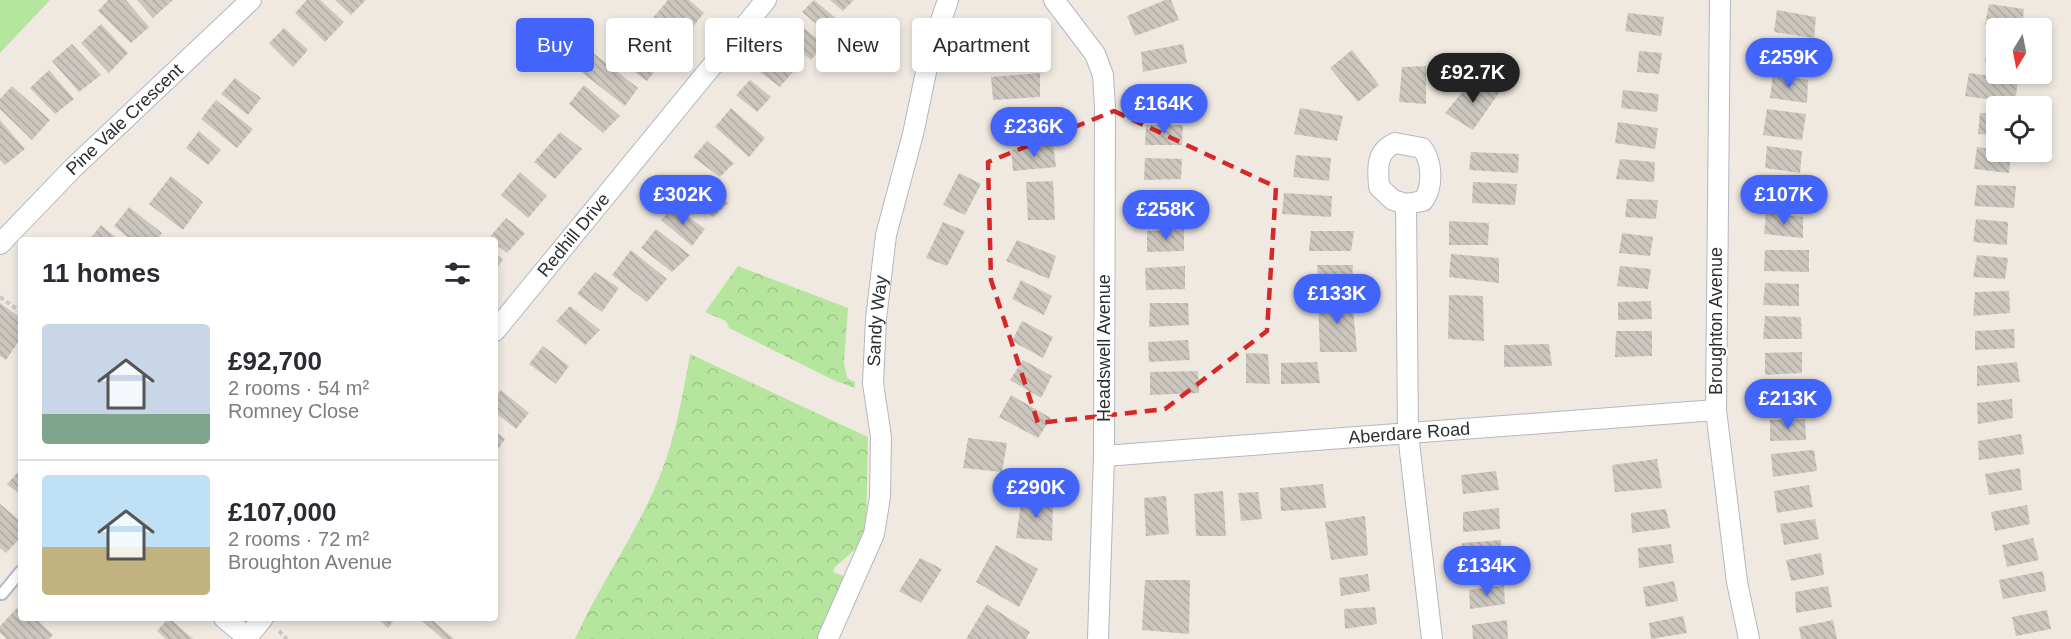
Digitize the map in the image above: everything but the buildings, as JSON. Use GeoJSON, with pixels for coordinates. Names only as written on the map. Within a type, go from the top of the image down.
{"type":"FeatureCollection","features":[{"type":"Feature","properties":{"kind":"street","name":"Pine Vale Crescent"},"geometry":{"type":"LineString","coordinates":[[0,244],[73,168],[251,0]]}},
{"type":"Feature","properties":{"kind":"street","name":"Redhill Drive"},"geometry":{"type":"LineString","coordinates":[[498,327],[766,0]]}},
{"type":"Feature","properties":{"kind":"street","name":"Sandy Way"},"geometry":{"type":"LineString","coordinates":[[828,639],[874,534],[880,497],[880,437],[873,383],[876,319],[886,236],[913,134],[930,53],[948,0]]}},
{"type":"Feature","properties":{"kind":"street","name":"Headswell Avenue"},"geometry":{"type":"LineString","coordinates":[[1054,0],[1095,54],[1103,75],[1106,181],[1104,456],[1098,639]]}},
{"type":"Feature","properties":{"kind":"street","name":"Broughton Avenue"},"geometry":{"type":"LineString","coordinates":[[1720,0],[1716,410],[1737,582],[1749,639]]}},
{"type":"Feature","properties":{"kind":"street"},"geometry":{"type":"LineString","coordinates":[[1406,204],[1408,434],[1432,639]]}},
{"type":"Feature","properties":{"kind":"street","name":"Aberdare Road"},"geometry":{"type":"LineString","coordinates":[[1104,456],[1716,410]]}},
{"type":"Feature","properties":{"kind":"street"},"geometry":{"type":"LineString","coordinates":[[227,621],[247,638],[261,621]]}},
{"type":"Feature","properties":{"kind":"lane"},"geometry":{"type":"LineString","coordinates":[[2,594],[18,575]]}},
{"type":"Feature","properties":{"kind":"path"},"geometry":{"type":"LineString","coordinates":[[0,297],[18,310]]}},
{"type":"Feature","properties":{"kind":"highlighted area"},"geometry":{"type":"Polygon","coordinates":[[[1114,111],[1276,187],[1267,331],[1165,409],[1038,423],[991,280],[988,162],[1114,111]]]}},
{"type":"Feature","properties":{"kind":"green space"},"geometry":{"type":"Polygon","coordinates":[[[0,0],[50,0],[0,53],[0,0]]]}},
{"type":"Feature","properties":{"kind":"green space"},"geometry":{"type":"Polygon","coordinates":[[[738,266],[848,308],[844,363],[847,378],[855,382],[855,388],[833,380],[729,328],[726,321],[705,312],[738,266]]]}},
{"type":"Feature","properties":{"kind":"green space"},"geometry":{"type":"Polygon","coordinates":[[[690,354],[868,437],[866,530],[860,545],[835,567],[833,572],[856,581],[822,639],[575,639],[644,511],[660,476],[676,424],[690,354]]]}}]}
